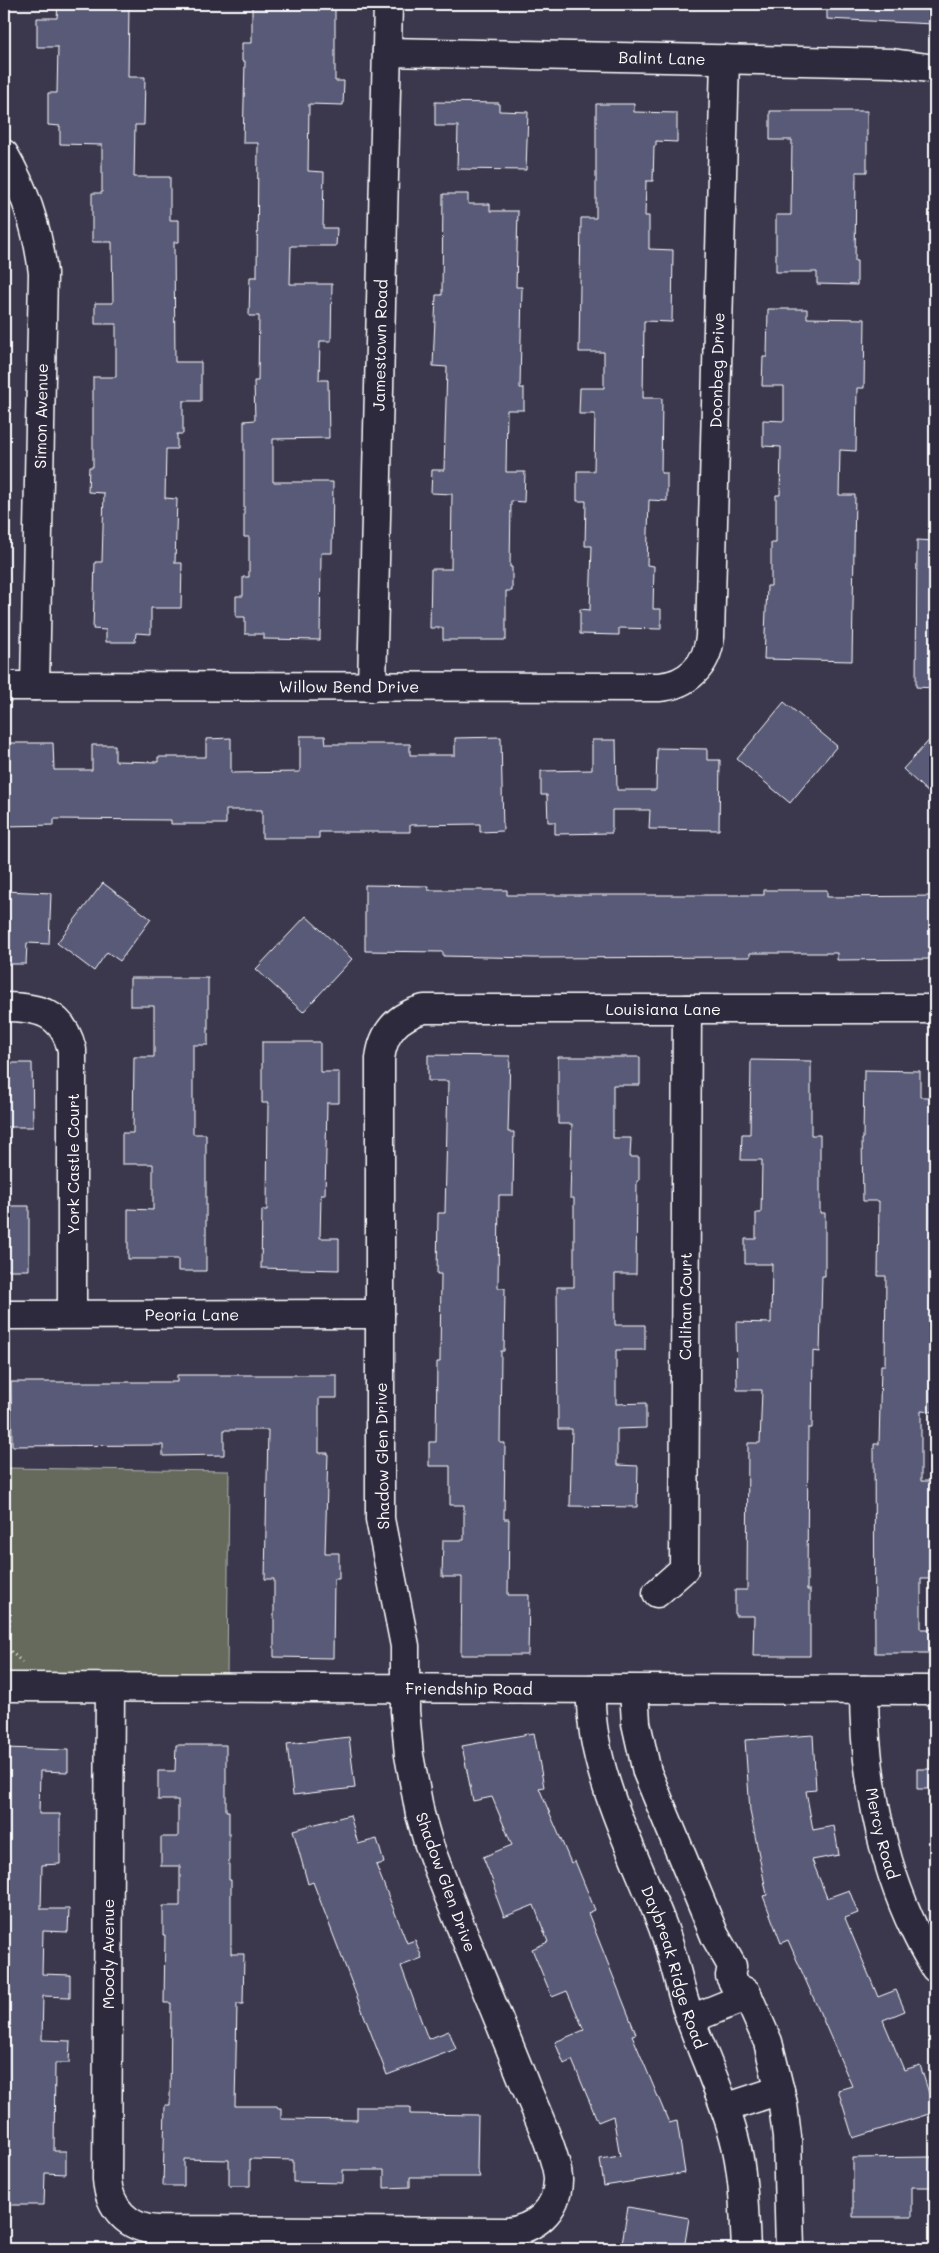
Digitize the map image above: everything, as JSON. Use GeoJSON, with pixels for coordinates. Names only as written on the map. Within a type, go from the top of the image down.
{"type":"FeatureCollection","features":[{"type":"Feature","properties":{"kind":"street","name":"Jamestown Road"},"geometry":{"type":"LineString","coordinates":[[372,687],[388,4]]}},
{"type":"Feature","properties":{"kind":"street","name":"Balint Lane"},"geometry":{"type":"LineString","coordinates":[[387,52],[892,63],[935,69]]}},
{"type":"Feature","properties":{"kind":"street","name":"Doonbeg Drive"},"geometry":{"type":"LineString","coordinates":[[691,676],[706,655],[710,637],[725,59]]}},
{"type":"Feature","properties":{"kind":"street","name":"Simon Avenue"},"geometry":{"type":"LineString","coordinates":[[4,154],[26,198],[40,247],[43,273],[35,686]]}},
{"type":"Feature","properties":{"kind":"street","name":"Willow Bend Drive"},"geometry":{"type":"LineString","coordinates":[[4,686],[658,687],[676,684],[691,676]]}},
{"type":"Feature","properties":{"kind":"street","name":"York Castle Court"},"geometry":{"type":"LineString","coordinates":[[4,1007],[36,1009],[56,1020],[70,1041],[73,1058],[72,1314]]}},
{"type":"Feature","properties":{"kind":"street","name":"Louisiana Lane"},"geometry":{"type":"LineString","coordinates":[[396,1023],[408,1014],[424,1008],[935,1009]]}},
{"type":"Feature","properties":{"kind":"street","name":"Calihan Court"},"geometry":{"type":"LineString","coordinates":[[657,1593],[684,1569],[687,1008]]}},
{"type":"Feature","properties":{"kind":"street","name":"Shadow Glen Drive"},"geometry":{"type":"LineString","coordinates":[[396,1023],[386,1036],[380,1059],[380,1519],[405,1646],[405,1689],[413,1785],[428,1842],[538,2118],[557,2171],[556,2196],[542,2218]]}},
{"type":"Feature","properties":{"kind":"street","name":"Peoria Lane"},"geometry":{"type":"LineString","coordinates":[[4,1315],[380,1314]]}},
{"type":"Feature","properties":{"kind":"street","name":"Friendship Road"},"geometry":{"type":"LineString","coordinates":[[4,1687],[935,1690]]}},
{"type":"Feature","properties":{"kind":"street","name":"Moody Avenue"},"geometry":{"type":"LineString","coordinates":[[110,1688],[107,2179],[110,2196],[123,2216],[143,2228],[168,2230],[507,2232],[522,2229],[542,2218]]}},
{"type":"Feature","properties":{"kind":"street","name":"Daybreak Ridge Road"},"geometry":{"type":"LineString","coordinates":[[591,1689],[592,1721],[601,1768],[663,1925],[691,2019],[725,2108],[740,2165],[746,2249]]}},
{"type":"Feature","properties":{"kind":"street"},"geometry":{"type":"LineString","coordinates":[[634,1690],[636,1723],[647,1772],[715,1936],[732,1966],[730,1976],[735,1986],[747,1994],[768,2042],[780,2090],[787,2137],[790,2249]]}},
{"type":"Feature","properties":{"kind":"street","name":"Mercy Road"},"geometry":{"type":"LineString","coordinates":[[864,1690],[872,1789],[886,1854],[914,1931],[935,1968]]}},
{"type":"Feature","properties":{"kind":"street"},"geometry":{"type":"LineString","coordinates":[[691,2019],[747,1994]]}},
{"type":"Feature","properties":{"kind":"street"},"geometry":{"type":"LineString","coordinates":[[725,2108],[780,2090]]}},
{"type":"Feature","properties":{"kind":"path"},"geometry":{"type":"LineString","coordinates":[[4,1610],[11,1611],[6,1647],[24,1664]]}},
{"type":"Feature","properties":{"kind":"green space"},"geometry":{"type":"Polygon","coordinates":[[[4,1468],[229,1471],[227,1676],[4,1676],[4,1468]]]}},
{"type":"Feature","properties":{"kind":"building"},"geometry":{"type":"Polygon","coordinates":[[[58,4],[129,4],[128,77],[145,77],[144,125],[135,125],[134,177],[170,177],[170,220],[179,220],[179,242],[174,242],[175,362],[201,362],[201,401],[183,401],[183,434],[177,434],[177,449],[166,449],[165,498],[177,499],[175,563],[182,563],[181,608],[151,608],[151,634],[136,633],[135,642],[106,642],[106,630],[93,629],[95,562],[102,562],[104,493],[88,492],[89,467],[93,467],[93,377],[116,377],[116,324],[95,324],[95,303],[113,303],[112,242],[92,242],[92,193],[102,193],[102,145],[60,144],[60,126],[48,125],[48,93],[57,93],[58,47],[37,47],[37,18],[57,18],[58,4]]]}},
{"type":"Feature","properties":{"kind":"building"},"geometry":{"type":"Polygon","coordinates":[[[252,4],[335,4],[335,81],[344,81],[343,105],[309,104],[308,171],[324,172],[323,228],[337,228],[336,246],[291,246],[290,284],[332,284],[331,341],[320,341],[319,380],[328,380],[329,438],[273,439],[273,482],[333,482],[332,553],[321,553],[320,640],[264,639],[264,634],[245,634],[245,617],[236,617],[236,596],[243,596],[243,577],[249,577],[249,537],[244,537],[244,421],[255,420],[254,381],[258,381],[259,316],[249,316],[250,277],[257,277],[258,143],[243,143],[245,61],[242,61],[242,43],[252,43],[252,4]]]}},
{"type":"Feature","properties":{"kind":"building"},"geometry":{"type":"Polygon","coordinates":[[[827,4],[934,4],[934,24],[827,19],[827,4]]]}},
{"type":"Feature","properties":{"kind":"building"},"geometry":{"type":"Polygon","coordinates":[[[435,102],[499,103],[499,111],[528,112],[526,170],[457,169],[458,126],[435,126],[435,102]]]}},
{"type":"Feature","properties":{"kind":"building"},"geometry":{"type":"Polygon","coordinates":[[[596,104],[634,104],[634,112],[677,113],[677,142],[656,141],[656,146],[654,146],[653,181],[646,181],[645,216],[649,216],[649,249],[673,250],[672,322],[644,321],[643,398],[662,398],[661,473],[667,473],[667,501],[649,500],[647,565],[654,566],[653,609],[661,609],[661,629],[619,628],[619,635],[580,634],[580,609],[590,610],[592,546],[585,546],[586,501],[577,501],[577,471],[594,471],[595,414],[579,414],[580,388],[604,388],[604,352],[579,352],[581,218],[596,218],[596,104]]]}},
{"type":"Feature","properties":{"kind":"building"},"geometry":{"type":"Polygon","coordinates":[[[770,111],[867,111],[867,172],[856,172],[855,261],[857,261],[857,285],[817,284],[817,272],[776,272],[776,215],[791,215],[792,140],[770,140],[770,111]]]}},
{"type":"Feature","properties":{"kind":"building"},"geometry":{"type":"Polygon","coordinates":[[[443,194],[468,194],[468,204],[490,204],[490,211],[518,211],[516,287],[522,287],[520,388],[524,388],[524,410],[507,410],[506,472],[525,472],[524,502],[511,501],[510,567],[512,567],[512,591],[506,591],[506,640],[443,640],[443,628],[430,628],[431,569],[451,569],[452,494],[431,493],[432,470],[444,470],[447,367],[433,366],[436,295],[442,295],[443,194]]]}},
{"type":"Feature","properties":{"kind":"building"},"geometry":{"type":"Polygon","coordinates":[[[768,309],[807,309],[807,318],[865,319],[864,388],[857,388],[856,451],[840,450],[839,495],[855,495],[852,661],[764,659],[767,586],[771,586],[771,543],[776,543],[776,495],[780,495],[781,447],[763,446],[763,420],[784,421],[784,386],[762,386],[763,357],[767,357],[768,309]]]}},
{"type":"Feature","properties":{"kind":"building"},"geometry":{"type":"Polygon","coordinates":[[[917,540],[935,541],[935,688],[916,687],[917,540]]]}},
{"type":"Feature","properties":{"kind":"building"},"geometry":{"type":"Polygon","coordinates":[[[784,702],[837,746],[790,803],[737,759],[784,702]]]}},
{"type":"Feature","properties":{"kind":"building"},"geometry":{"type":"Polygon","coordinates":[[[935,734],[935,799],[903,769],[935,734]]]}},
{"type":"Feature","properties":{"kind":"building"},"geometry":{"type":"Polygon","coordinates":[[[300,736],[325,736],[326,744],[410,744],[410,755],[455,755],[455,738],[501,737],[503,831],[480,832],[480,824],[410,825],[410,832],[319,832],[319,838],[262,838],[262,810],[226,810],[226,824],[171,824],[171,820],[54,819],[54,825],[4,826],[4,743],[53,743],[54,770],[92,770],[92,745],[115,745],[115,761],[158,762],[158,757],[206,757],[206,739],[231,738],[231,773],[300,772],[300,736]]]}},
{"type":"Feature","properties":{"kind":"building"},"geometry":{"type":"Polygon","coordinates":[[[592,740],[616,740],[617,790],[656,790],[657,748],[707,749],[707,760],[720,760],[719,830],[649,829],[650,810],[612,810],[612,833],[555,834],[555,822],[548,822],[547,795],[541,795],[541,771],[592,770],[592,740]]]}},
{"type":"Feature","properties":{"kind":"building"},"geometry":{"type":"Polygon","coordinates":[[[103,883],[151,919],[120,961],[107,952],[94,971],[57,943],[103,883]]]}},
{"type":"Feature","properties":{"kind":"building"},"geometry":{"type":"Polygon","coordinates":[[[365,885],[428,886],[428,890],[507,890],[507,895],[764,895],[764,890],[827,890],[827,897],[935,896],[935,959],[837,960],[837,953],[750,953],[750,957],[534,958],[443,956],[443,952],[365,951],[365,885]]]}},
{"type":"Feature","properties":{"kind":"building"},"geometry":{"type":"Polygon","coordinates":[[[4,891],[51,893],[49,944],[27,943],[26,964],[4,964],[4,891]]]}},
{"type":"Feature","properties":{"kind":"building"},"geometry":{"type":"Polygon","coordinates":[[[306,916],[352,959],[303,1012],[256,969],[306,916]]]}},
{"type":"Feature","properties":{"kind":"building"},"geometry":{"type":"Polygon","coordinates":[[[130,978],[208,978],[208,1045],[193,1045],[193,1134],[206,1134],[206,1271],[178,1271],[178,1259],[128,1259],[128,1209],[153,1210],[153,1164],[122,1164],[122,1133],[133,1133],[134,1057],[154,1057],[154,1006],[130,1006],[130,978]]]}},
{"type":"Feature","properties":{"kind":"building"},"geometry":{"type":"Polygon","coordinates":[[[262,1042],[320,1042],[320,1072],[339,1072],[339,1103],[327,1103],[325,1195],[321,1195],[320,1238],[339,1238],[339,1270],[261,1268],[262,1210],[267,1210],[268,1103],[262,1103],[262,1042]]]}},
{"type":"Feature","properties":{"kind":"building"},"geometry":{"type":"Polygon","coordinates":[[[428,1055],[510,1056],[508,1132],[514,1132],[513,1195],[499,1195],[498,1288],[505,1288],[504,1351],[501,1351],[500,1443],[505,1443],[504,1519],[509,1519],[508,1595],[529,1595],[528,1655],[461,1655],[462,1577],[442,1577],[443,1540],[464,1540],[464,1505],[450,1505],[450,1466],[429,1466],[429,1442],[436,1442],[437,1362],[440,1362],[441,1274],[437,1274],[438,1213],[445,1213],[448,1081],[428,1081],[428,1055]]]}},
{"type":"Feature","properties":{"kind":"building"},"geometry":{"type":"Polygon","coordinates":[[[558,1057],[640,1057],[640,1085],[613,1085],[613,1138],[631,1138],[630,1157],[639,1157],[636,1274],[615,1274],[615,1325],[645,1325],[645,1350],[616,1350],[616,1404],[646,1403],[646,1428],[617,1429],[617,1465],[638,1466],[637,1507],[570,1506],[572,1429],[558,1429],[557,1287],[574,1287],[574,1198],[570,1198],[572,1124],[558,1124],[558,1057]]]}},
{"type":"Feature","properties":{"kind":"building"},"geometry":{"type":"Polygon","coordinates":[[[751,1060],[811,1061],[811,1135],[820,1135],[820,1213],[825,1213],[825,1276],[822,1276],[820,1352],[813,1351],[812,1428],[808,1428],[807,1590],[810,1590],[810,1656],[753,1656],[754,1616],[735,1616],[735,1590],[747,1590],[748,1443],[760,1443],[762,1390],[737,1390],[736,1322],[771,1323],[772,1264],[745,1264],[745,1239],[756,1239],[756,1213],[761,1213],[762,1160],[741,1160],[742,1134],[750,1134],[751,1060]]]}},
{"type":"Feature","properties":{"kind":"building"},"geometry":{"type":"Polygon","coordinates":[[[4,1063],[32,1063],[33,1127],[4,1127],[4,1063]]]}},
{"type":"Feature","properties":{"kind":"building"},"geometry":{"type":"Polygon","coordinates":[[[864,1070],[920,1071],[920,1097],[935,1097],[935,1412],[921,1411],[921,1481],[935,1481],[935,1579],[921,1579],[921,1629],[935,1629],[935,1653],[875,1653],[874,1444],[879,1444],[881,1365],[885,1365],[886,1276],[878,1276],[879,1201],[863,1201],[864,1070]]]}},
{"type":"Feature","properties":{"kind":"building"},"geometry":{"type":"Polygon","coordinates":[[[4,1206],[29,1206],[29,1270],[4,1270],[4,1206]]]}},
{"type":"Feature","properties":{"kind":"building"},"geometry":{"type":"Polygon","coordinates":[[[177,1375],[337,1375],[337,1398],[319,1398],[319,1453],[328,1453],[325,1553],[339,1553],[339,1579],[334,1579],[333,1658],[274,1657],[274,1579],[265,1579],[268,1430],[224,1430],[224,1455],[163,1456],[163,1445],[12,1446],[11,1382],[177,1382],[177,1375]]]}},
{"type":"Feature","properties":{"kind":"building"},"geometry":{"type":"Polygon","coordinates":[[[534,1733],[544,1787],[539,1788],[571,1863],[575,1861],[595,1910],[588,1913],[636,2034],[632,2035],[669,2123],[677,2121],[685,2173],[604,2186],[600,2159],[620,2156],[613,2116],[598,2122],[572,2060],[564,2064],[555,2042],[584,2030],[567,1991],[552,1997],[532,1949],[548,1942],[534,1905],[504,1917],[495,1893],[497,1892],[483,1857],[512,1845],[492,1797],[473,1801],[462,1746],[534,1733]]]}},
{"type":"Feature","properties":{"kind":"building"},"geometry":{"type":"Polygon","coordinates":[[[813,1735],[816,1790],[806,1791],[813,1830],[834,1826],[839,1855],[812,1860],[827,1898],[849,1890],[858,1913],[845,1918],[878,1997],[896,1990],[905,2011],[883,2020],[904,2070],[920,2065],[935,2112],[853,2138],[838,2090],[852,2086],[788,1940],[781,1943],[763,1896],[767,1895],[750,1811],[745,1740],[813,1735]]]}},
{"type":"Feature","properties":{"kind":"building"},"geometry":{"type":"Polygon","coordinates":[[[349,1737],[355,1788],[293,1795],[287,1744],[349,1737]]]}},
{"type":"Feature","properties":{"kind":"building"},"geometry":{"type":"Polygon","coordinates":[[[176,1745],[226,1745],[226,1811],[229,1811],[229,1880],[231,1880],[231,1954],[244,1954],[243,2004],[237,2004],[235,2106],[277,2106],[281,2108],[281,2119],[357,2120],[357,2107],[410,2107],[410,2114],[478,2115],[477,2169],[480,2177],[410,2177],[410,2187],[384,2188],[384,2170],[343,2170],[343,2183],[293,2182],[293,2160],[250,2159],[250,2186],[229,2186],[229,2160],[184,2159],[184,2186],[163,2186],[165,2105],[170,2105],[171,2003],[164,2003],[165,1935],[163,1935],[163,1906],[180,1906],[180,1866],[161,1866],[161,1837],[178,1837],[178,1800],[158,1800],[158,1771],[175,1771],[176,1745]]]}},
{"type":"Feature","properties":{"kind":"building"},"geometry":{"type":"Polygon","coordinates":[[[4,1748],[68,1750],[68,1772],[40,1771],[39,1814],[60,1814],[60,1864],[42,1865],[41,1909],[69,1909],[68,1932],[43,1931],[42,1974],[70,1975],[70,1997],[43,1996],[42,2040],[70,2041],[69,2063],[55,2063],[54,2151],[66,2151],[66,2174],[45,2173],[44,2205],[4,2205],[4,1748]]]}},
{"type":"Feature","properties":{"kind":"building"},"geometry":{"type":"Polygon","coordinates":[[[917,1769],[935,1769],[935,1789],[917,1789],[917,1769]]]}},
{"type":"Feature","properties":{"kind":"building"},"geometry":{"type":"Polygon","coordinates":[[[350,1815],[358,1844],[377,1839],[384,1863],[376,1865],[407,1943],[415,1940],[422,1958],[401,1966],[428,2039],[449,2031],[456,2049],[387,2075],[313,1882],[308,1884],[293,1830],[350,1815]]]}},
{"type":"Feature","properties":{"kind":"building"},"geometry":{"type":"Polygon","coordinates":[[[932,2157],[933,2187],[912,2187],[912,2217],[853,2217],[853,2158],[932,2157]]]}},
{"type":"Feature","properties":{"kind":"building"},"geometry":{"type":"Polygon","coordinates":[[[628,2207],[689,2218],[684,2249],[621,2249],[628,2207]]]}}]}
